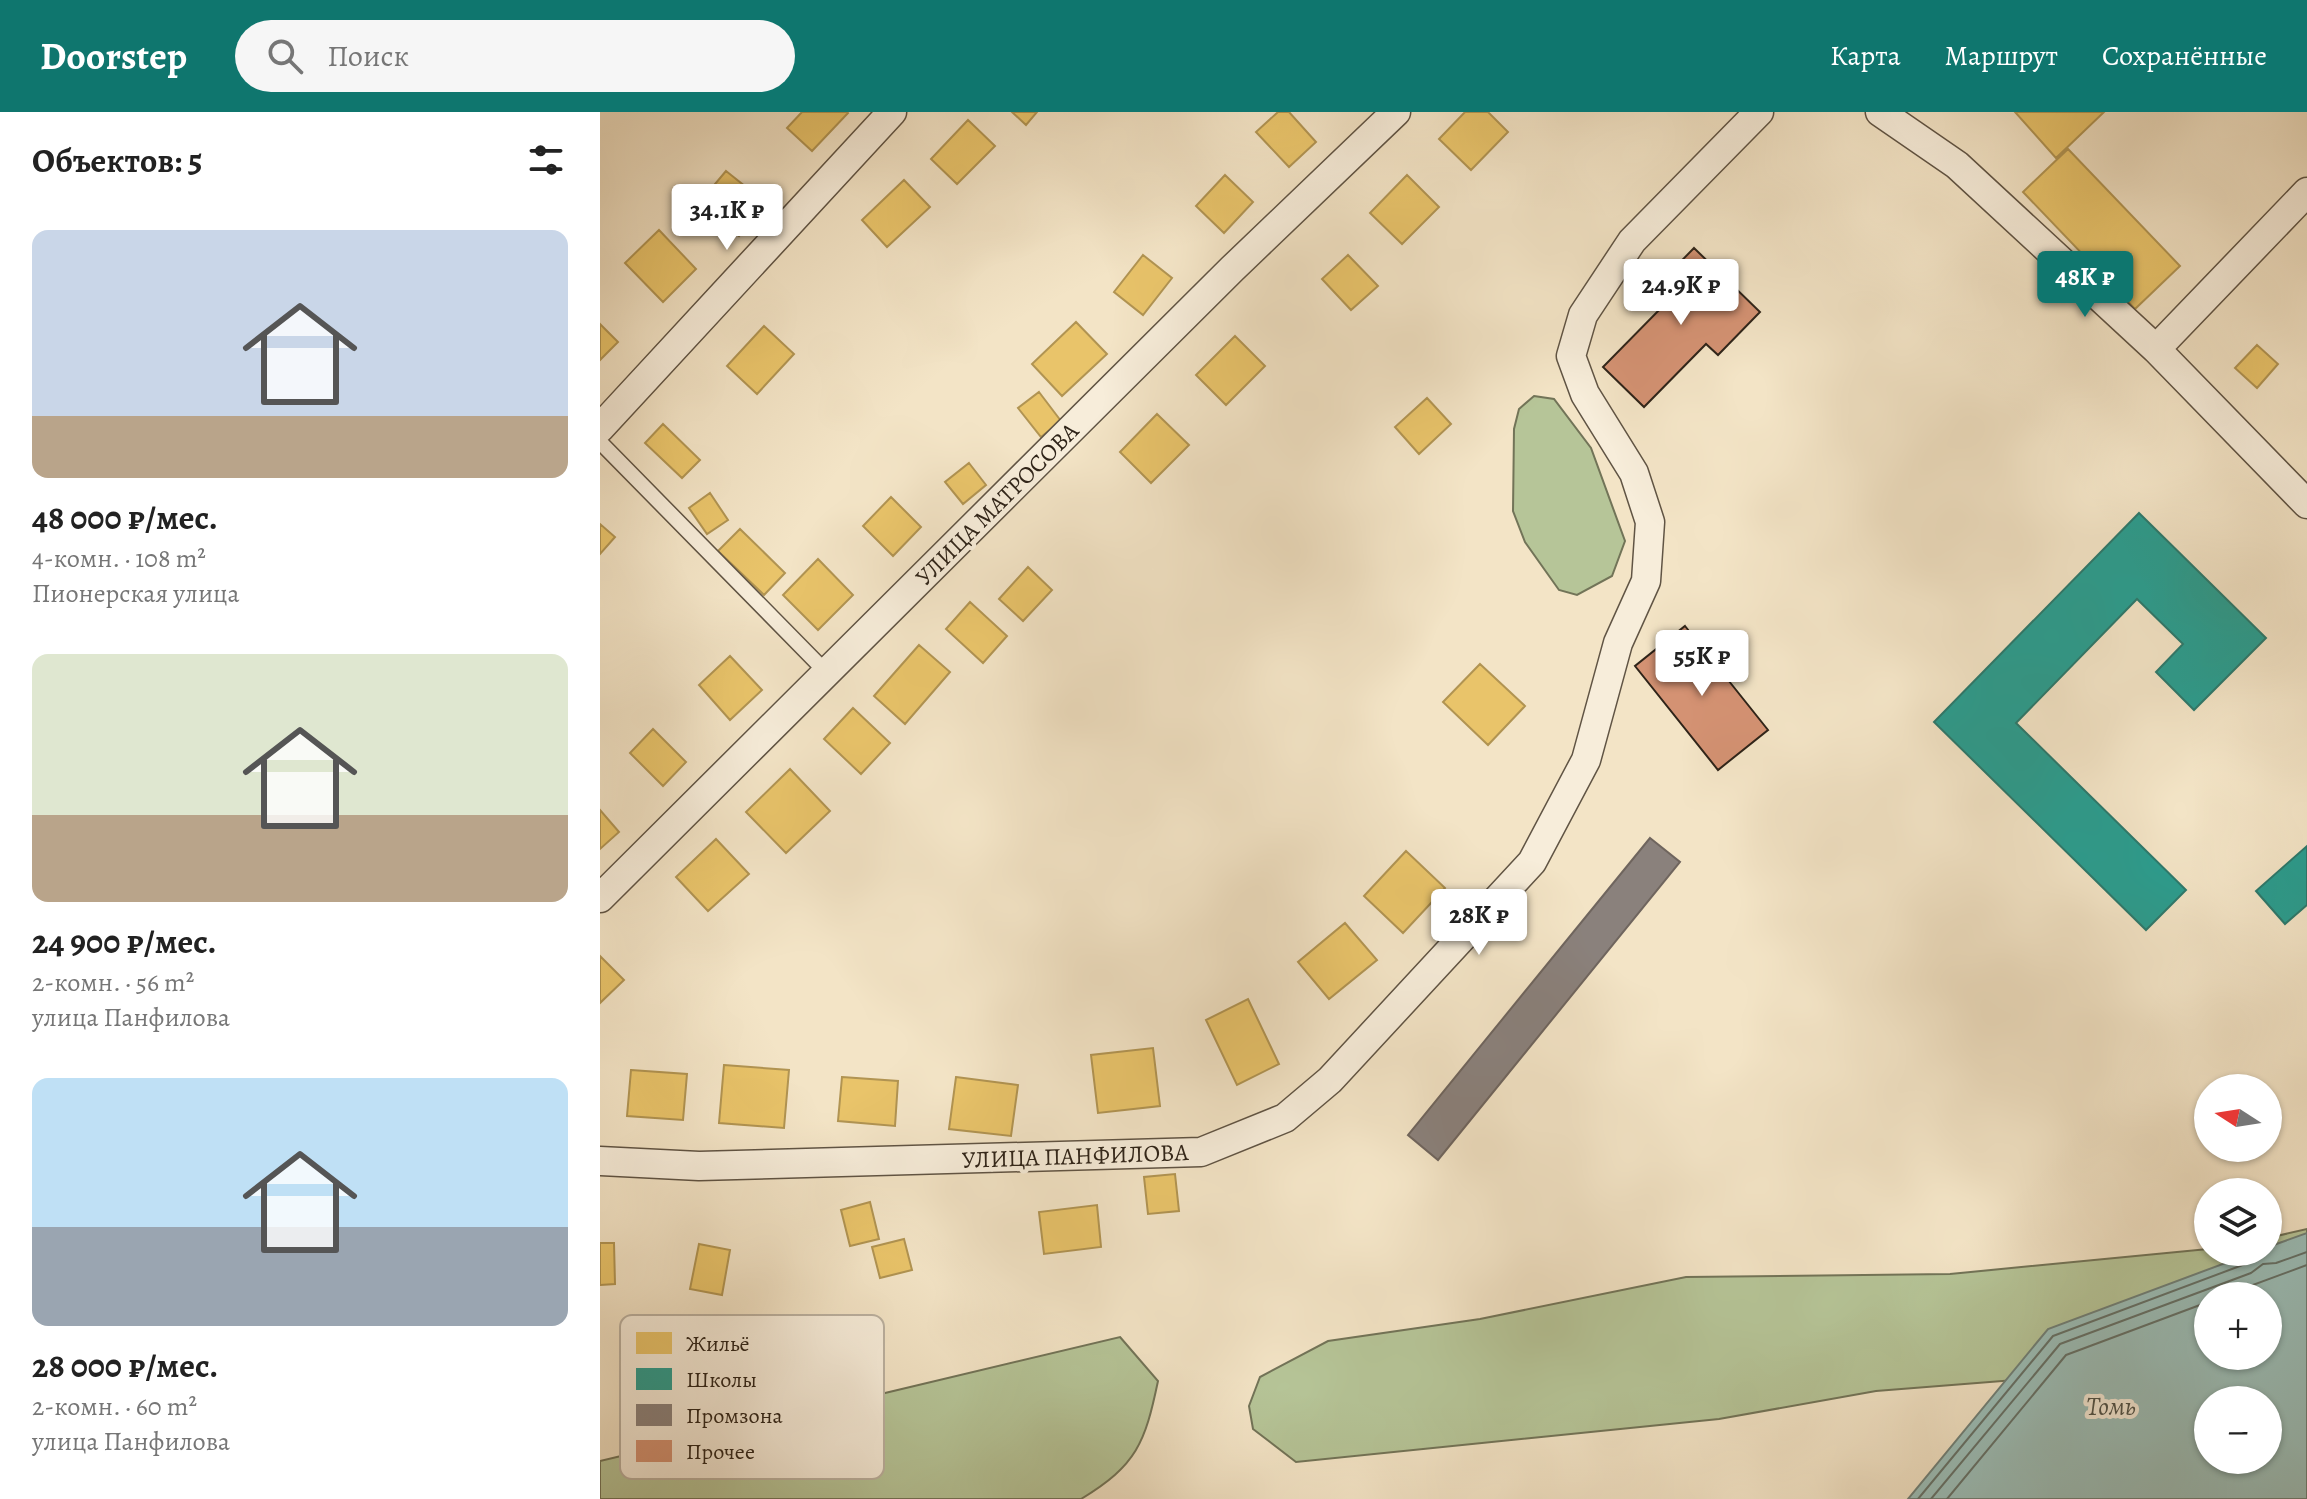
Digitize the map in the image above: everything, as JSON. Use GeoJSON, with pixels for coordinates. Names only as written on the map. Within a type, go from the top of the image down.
{"type":"FeatureCollection","features":[{"type":"Feature","properties":{"kind":"street"},"geometry":{"type":"LineString","coordinates":[[600,428],[892,112]]}},
{"type":"Feature","properties":{"kind":"street","name":"УЛИЦА МАТРОСОВА"},"geometry":{"type":"LineString","coordinates":[[600,898],[1232,269],[1396,112]]}},
{"type":"Feature","properties":{"kind":"street","name":"УЛИЦА ПАНФИЛОВА"},"geometry":{"type":"LineString","coordinates":[[600,1161],[699,1166],[1201,1152],[1285,1118],[1330,1080],[1532,862],[1586,760],[1618,643],[1646,581],[1650,522],[1634,473],[1585,394],[1571,356],[1583,315],[1632,241],[1759,112]]}},
{"type":"Feature","properties":{"kind":"street"},"geometry":{"type":"LineString","coordinates":[[1899,117],[1957,165],[2156,349],[2307,504]]}},
{"type":"Feature","properties":{"kind":"street"},"geometry":{"type":"LineString","coordinates":[[2156,349],[2307,192]]}},
{"type":"Feature","properties":{"kind":"lane"},"geometry":{"type":"LineString","coordinates":[[600,442],[828,674]]}},
{"type":"Feature","properties":{"kind":"green space"},"geometry":{"type":"Polygon","coordinates":[[[1534,396],[1554,399],[1591,448],[1625,541],[1612,576],[1577,595],[1559,590],[1525,542],[1513,511],[1514,429],[1519,409],[1534,396]]]}},
{"type":"Feature","properties":{"kind":"green space"},"geometry":{"type":"Polygon","coordinates":[[[2307,1229],[2307,1312],[2282,1302],[2282,1282],[2194,1282],[2194,1311],[2140,1370],[1876,1391],[1719,1419],[1296,1462],[1253,1429],[1249,1406],[1260,1377],[1328,1341],[1480,1319],[1686,1277],[1950,1274],[2194,1250],[2194,1266],[2282,1266],[2282,1235],[2307,1229]]]}},
{"type":"Feature","properties":{"kind":"green space"},"geometry":{"type":"Polygon","coordinates":[[[1120,1337],[1158,1381],[1143,1437],[1136,1450],[1115,1475],[1081,1499],[600,1499],[600,1461],[620,1456],[620,1479],[884,1479],[884,1393],[1120,1337]]]}},
{"type":"Feature","properties":{"kind":"water","name":"Томь"},"geometry":{"type":"Polygon","coordinates":[[[2307,1233],[2307,1499],[1908,1499],[2048,1329],[2217,1266],[2282,1266],[2282,1242],[2307,1233]]]}},
{"type":"Feature","properties":{"kind":"building: Жильё"},"geometry":{"type":"Polygon","coordinates":[[[802,112],[848,113],[812,151],[787,128],[802,112]]]}},
{"type":"Feature","properties":{"kind":"building: Жильё"},"geometry":{"type":"Polygon","coordinates":[[[1012,112],[1037,112],[1026,125],[1012,112]]]}},
{"type":"Feature","properties":{"kind":"building: Жильё"},"geometry":{"type":"Polygon","coordinates":[[[1278,112],[1289,112],[1316,142],[1289,167],[1256,132],[1278,112]]]}},
{"type":"Feature","properties":{"kind":"building: Жильё"},"geometry":{"type":"Polygon","coordinates":[[[1465,112],[1488,112],[1508,132],[1471,170],[1439,139],[1465,112]]]}},
{"type":"Feature","properties":{"kind":"building: Жильё"},"geometry":{"type":"Polygon","coordinates":[[[2015,112],[2104,112],[2056,158],[2015,112]]]}},
{"type":"Feature","properties":{"kind":"building: Жильё"},"geometry":{"type":"Polygon","coordinates":[[[968,120],[995,146],[957,184],[931,159],[968,120]]]}},
{"type":"Feature","properties":{"kind":"building: Жильё"},"geometry":{"type":"Polygon","coordinates":[[[2068,149],[2180,266],[2135,309],[2023,192],[2068,149]]]}},
{"type":"Feature","properties":{"kind":"building: Жильё"},"geometry":{"type":"Polygon","coordinates":[[[726,171],[766,203],[739,236],[699,203],[726,171]]]}},
{"type":"Feature","properties":{"kind":"building: Жильё"},"geometry":{"type":"Polygon","coordinates":[[[1225,175],[1253,202],[1224,233],[1196,206],[1225,175]]]}},
{"type":"Feature","properties":{"kind":"building: Жильё"},"geometry":{"type":"Polygon","coordinates":[[[1407,175],[1439,207],[1402,244],[1370,213],[1407,175]]]}},
{"type":"Feature","properties":{"kind":"building: Жильё"},"geometry":{"type":"Polygon","coordinates":[[[904,180],[930,207],[887,247],[862,220],[904,180]]]}},
{"type":"Feature","properties":{"kind":"building: Жильё"},"geometry":{"type":"Polygon","coordinates":[[[659,230],[696,269],[663,302],[625,263],[659,230]]]}},
{"type":"Feature","properties":{"kind":"building: Жильё"},"geometry":{"type":"Polygon","coordinates":[[[1143,255],[1172,278],[1143,315],[1114,292],[1143,255]]]}},
{"type":"Feature","properties":{"kind":"building: Жильё"},"geometry":{"type":"Polygon","coordinates":[[[1348,255],[1378,286],[1351,310],[1322,279],[1348,255]]]}},
{"type":"Feature","properties":{"kind":"building: Жильё"},"geometry":{"type":"Polygon","coordinates":[[[1076,322],[1107,354],[1062,396],[1032,364],[1076,322]]]}},
{"type":"Feature","properties":{"kind":"building: Жильё"},"geometry":{"type":"Polygon","coordinates":[[[600,324],[618,342],[600,360],[600,324]]]}},
{"type":"Feature","properties":{"kind":"building: Жильё"},"geometry":{"type":"Polygon","coordinates":[[[764,326],[794,354],[757,394],[727,366],[764,326]]]}},
{"type":"Feature","properties":{"kind":"building: Жильё"},"geometry":{"type":"Polygon","coordinates":[[[1235,336],[1265,366],[1226,405],[1196,375],[1235,336]]]}},
{"type":"Feature","properties":{"kind":"building: Жильё"},"geometry":{"type":"Polygon","coordinates":[[[2257,345],[2278,364],[2257,388],[2235,368],[2257,345]]]}},
{"type":"Feature","properties":{"kind":"building: Жильё"},"geometry":{"type":"Polygon","coordinates":[[[1039,392],[1061,421],[1041,437],[1018,408],[1039,392]]]}},
{"type":"Feature","properties":{"kind":"building: Жильё"},"geometry":{"type":"Polygon","coordinates":[[[1427,398],[1451,424],[1419,454],[1395,427],[1427,398]]]}},
{"type":"Feature","properties":{"kind":"building: Жильё"},"geometry":{"type":"Polygon","coordinates":[[[1157,414],[1189,445],[1151,483],[1120,452],[1157,414]]]}},
{"type":"Feature","properties":{"kind":"building: Жильё"},"geometry":{"type":"Polygon","coordinates":[[[663,424],[700,460],[682,478],[645,443],[663,424]]]}},
{"type":"Feature","properties":{"kind":"building: Жильё"},"geometry":{"type":"Polygon","coordinates":[[[969,463],[986,485],[963,504],[945,482],[969,463]]]}},
{"type":"Feature","properties":{"kind":"building: Жильё"},"geometry":{"type":"Polygon","coordinates":[[[710,493],[728,520],[707,534],[689,508],[710,493]]]}},
{"type":"Feature","properties":{"kind":"building: Жильё"},"geometry":{"type":"Polygon","coordinates":[[[891,497],[921,527],[893,556],[863,526],[891,497]]]}},
{"type":"Feature","properties":{"kind":"building: Жильё"},"geometry":{"type":"Polygon","coordinates":[[[600,524],[615,537],[600,554],[600,524]]]}},
{"type":"Feature","properties":{"kind":"building: Жильё"},"geometry":{"type":"Polygon","coordinates":[[[740,529],[785,573],[764,595],[718,551],[740,529]]]}},
{"type":"Feature","properties":{"kind":"building: Жильё"},"geometry":{"type":"Polygon","coordinates":[[[818,559],[853,595],[818,630],[783,595],[818,559]]]}},
{"type":"Feature","properties":{"kind":"building: Жильё"},"geometry":{"type":"Polygon","coordinates":[[[1028,567],[1052,590],[1023,621],[999,599],[1028,567]]]}},
{"type":"Feature","properties":{"kind":"building: Жильё"},"geometry":{"type":"Polygon","coordinates":[[[970,602],[1007,636],[983,663],[946,629],[970,602]]]}},
{"type":"Feature","properties":{"kind":"building: Жильё"},"geometry":{"type":"Polygon","coordinates":[[[919,645],[950,672],[905,724],[874,696],[919,645]]]}},
{"type":"Feature","properties":{"kind":"building: Жильё"},"geometry":{"type":"Polygon","coordinates":[[[730,656],[762,690],[730,720],[699,685],[730,656]]]}},
{"type":"Feature","properties":{"kind":"building: Жильё"},"geometry":{"type":"Polygon","coordinates":[[[1480,664],[1525,706],[1488,745],[1443,702],[1480,664]]]}},
{"type":"Feature","properties":{"kind":"building: Жильё"},"geometry":{"type":"Polygon","coordinates":[[[853,708],[890,743],[861,774],[824,739],[853,708]]]}},
{"type":"Feature","properties":{"kind":"building: Жильё"},"geometry":{"type":"Polygon","coordinates":[[[653,729],[686,762],[663,786],[630,753],[653,729]]]}},
{"type":"Feature","properties":{"kind":"building: Жильё"},"geometry":{"type":"Polygon","coordinates":[[[790,769],[830,811],[786,853],[746,812],[790,769]]]}},
{"type":"Feature","properties":{"kind":"building: Жильё"},"geometry":{"type":"Polygon","coordinates":[[[600,810],[619,832],[600,849],[600,810]]]}},
{"type":"Feature","properties":{"kind":"building: Жильё"},"geometry":{"type":"Polygon","coordinates":[[[716,839],[749,874],[708,911],[676,877],[716,839]]]}},
{"type":"Feature","properties":{"kind":"building: Жильё"},"geometry":{"type":"Polygon","coordinates":[[[1406,851],[1445,888],[1403,933],[1364,896],[1406,851]]]}},
{"type":"Feature","properties":{"kind":"building: Жильё"},"geometry":{"type":"Polygon","coordinates":[[[1345,923],[1377,960],[1329,999],[1298,962],[1345,923]]]}},
{"type":"Feature","properties":{"kind":"building: Жильё"},"geometry":{"type":"Polygon","coordinates":[[[600,956],[624,980],[600,1003],[600,956]]]}},
{"type":"Feature","properties":{"kind":"building: Жильё"},"geometry":{"type":"Polygon","coordinates":[[[1248,999],[1279,1064],[1237,1085],[1206,1020],[1248,999]]]}},
{"type":"Feature","properties":{"kind":"building: Жильё"},"geometry":{"type":"Polygon","coordinates":[[[1153,1048],[1160,1106],[1098,1113],[1091,1055],[1153,1048]]]}},
{"type":"Feature","properties":{"kind":"building: Жильё"},"geometry":{"type":"Polygon","coordinates":[[[724,1065],[789,1070],[784,1128],[719,1123],[724,1065]]]}},
{"type":"Feature","properties":{"kind":"building: Жильё"},"geometry":{"type":"Polygon","coordinates":[[[631,1070],[687,1074],[683,1120],[627,1116],[631,1070]]]}},
{"type":"Feature","properties":{"kind":"building: Жильё"},"geometry":{"type":"Polygon","coordinates":[[[842,1077],[898,1081],[895,1126],[838,1121],[842,1077]]]}},
{"type":"Feature","properties":{"kind":"building: Жильё"},"geometry":{"type":"Polygon","coordinates":[[[956,1077],[1018,1085],[1011,1136],[949,1129],[956,1077]]]}},
{"type":"Feature","properties":{"kind":"building: Жильё"},"geometry":{"type":"Polygon","coordinates":[[[1175,1174],[1179,1211],[1148,1214],[1144,1177],[1175,1174]]]}},
{"type":"Feature","properties":{"kind":"building: Жильё"},"geometry":{"type":"Polygon","coordinates":[[[870,1202],[879,1239],[850,1246],[841,1210],[870,1202]]]}},
{"type":"Feature","properties":{"kind":"building: Жильё"},"geometry":{"type":"Polygon","coordinates":[[[1097,1205],[1101,1247],[1044,1254],[1039,1212],[1097,1205]]]}},
{"type":"Feature","properties":{"kind":"building: Жильё"},"geometry":{"type":"Polygon","coordinates":[[[904,1239],[912,1270],[880,1278],[872,1247],[904,1239]]]}},
{"type":"Feature","properties":{"kind":"building: Жильё"},"geometry":{"type":"Polygon","coordinates":[[[600,1243],[614,1243],[615,1284],[600,1285],[600,1243]]]}},
{"type":"Feature","properties":{"kind":"building: Жильё"},"geometry":{"type":"Polygon","coordinates":[[[699,1244],[730,1250],[722,1295],[690,1289],[699,1244]]]}},
{"type":"Feature","properties":{"kind":"building: Школы"},"geometry":{"type":"Polygon","coordinates":[[[2139,513],[2266,638],[2194,710],[2156,672],[2183,644],[2137,599],[2016,723],[2186,890],[2146,930],[1934,722],[2139,513]]]}},
{"type":"Feature","properties":{"kind":"building: Школы"},"geometry":{"type":"Polygon","coordinates":[[[2307,846],[2307,905],[2285,924],[2256,891],[2307,846]]]}},
{"type":"Feature","properties":{"kind":"building: Промзона"},"geometry":{"type":"Polygon","coordinates":[[[1650,838],[1680,862],[1438,1160],[1408,1135],[1650,838]]]}},
{"type":"Feature","properties":{"kind":"building: Прочее"},"geometry":{"type":"Polygon","coordinates":[[[1694,248],[1760,312],[1718,355],[1706,344],[1644,407],[1603,367],[1666,303],[1653,290],[1694,248]]]}},
{"type":"Feature","properties":{"kind":"building: Прочее"},"geometry":{"type":"Polygon","coordinates":[[[1685,626],[1768,730],[1718,770],[1635,666],[1685,626]]]}}]}
